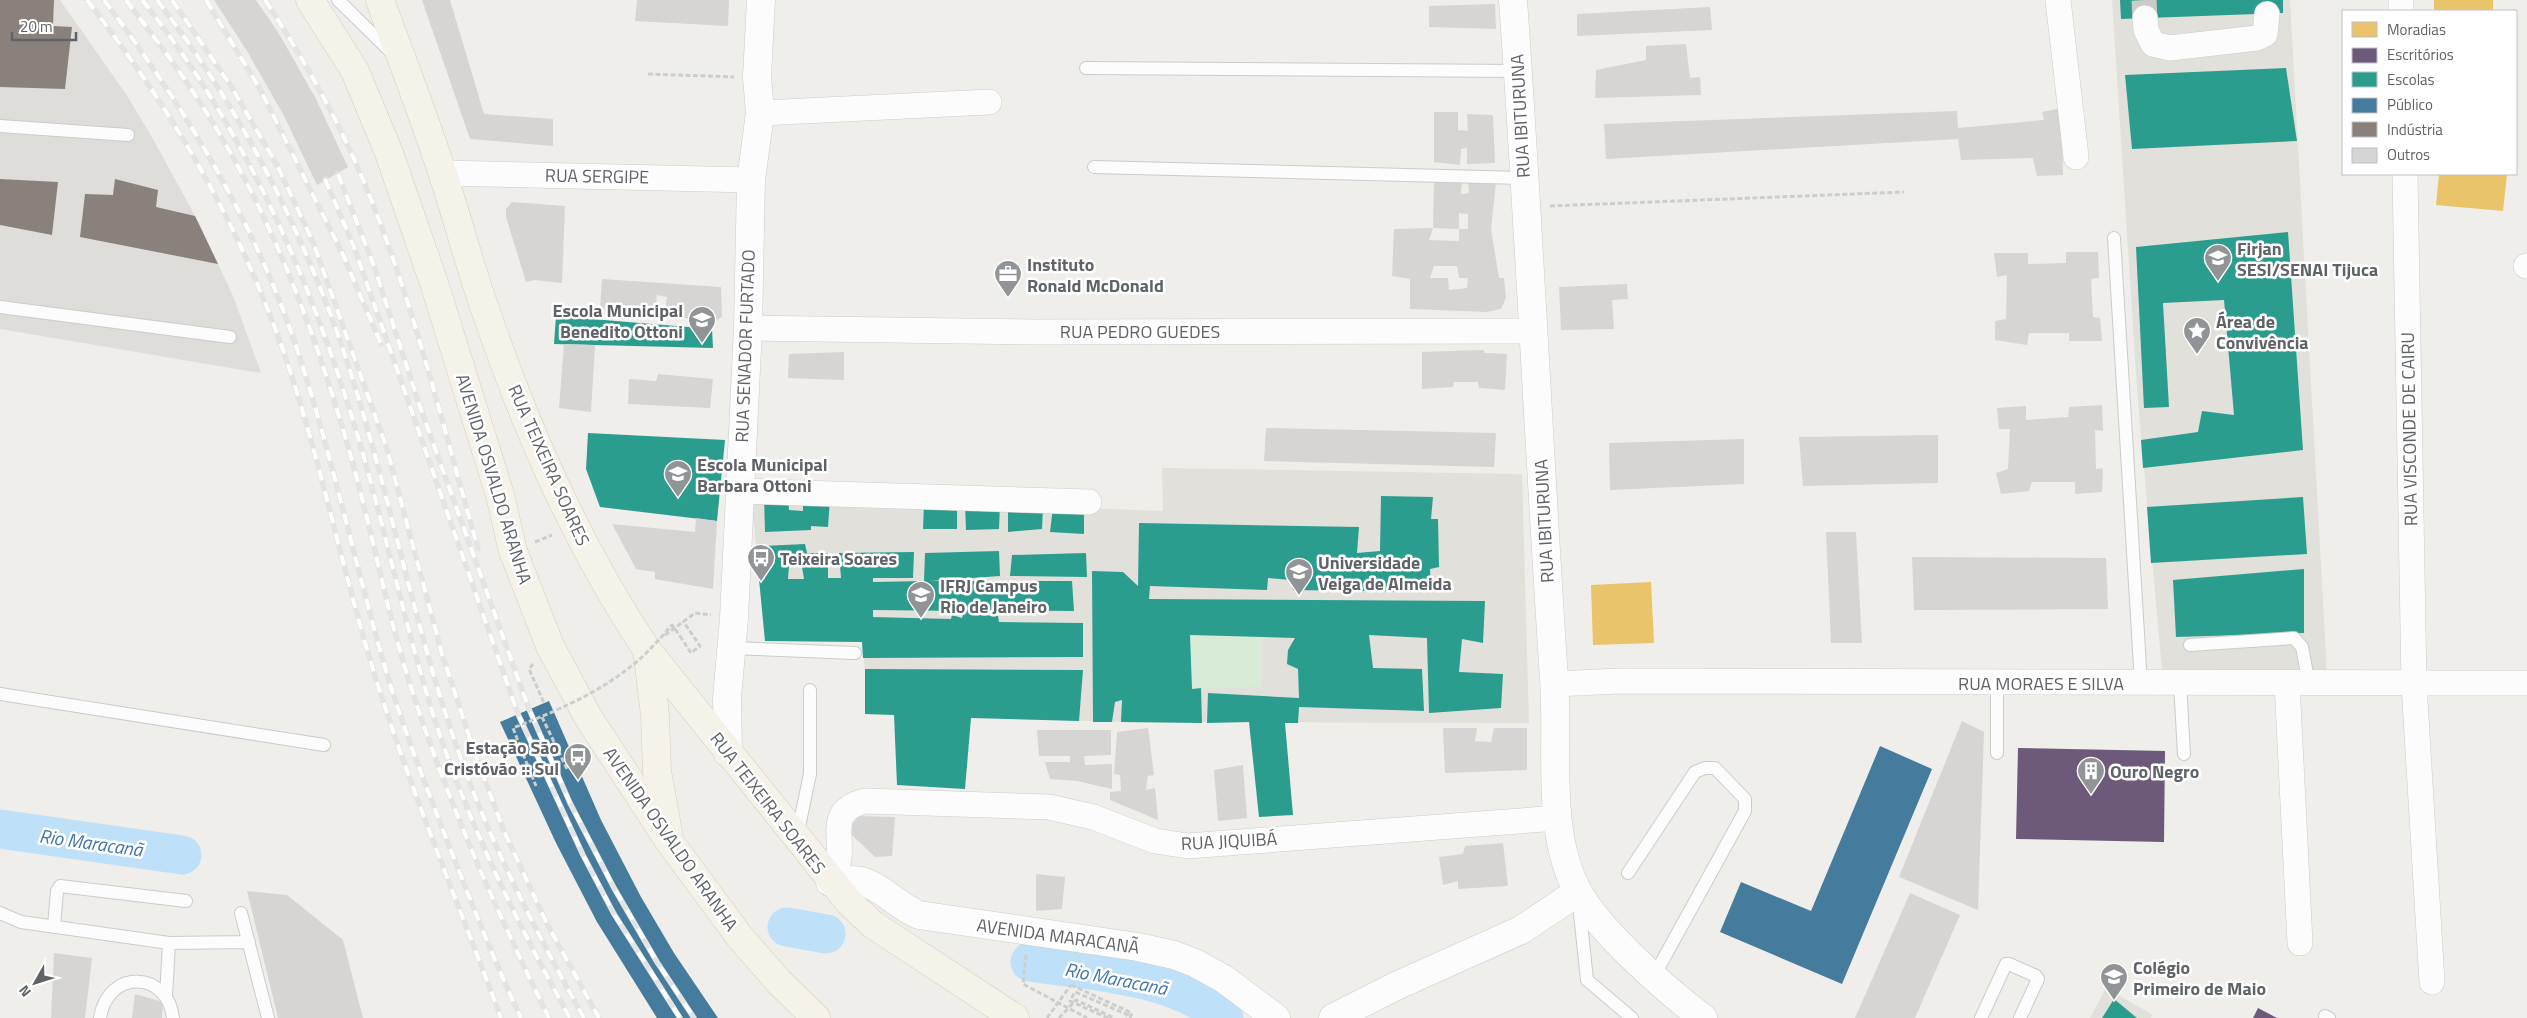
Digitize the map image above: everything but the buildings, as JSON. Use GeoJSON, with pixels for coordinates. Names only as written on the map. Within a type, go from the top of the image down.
{"type":"FeatureCollection","features":[{"type":"Feature","properties":{"kind":"main road","name":"AVENIDA OSVALDO ARANHA"},"geometry":{"type":"LineString","coordinates":[[310,0],[355,71],[389,153],[435,286],[500,496],[513,551],[550,646],[588,718],[669,841],[739,936],[779,982],[816,1018]]}},
{"type":"Feature","properties":{"kind":"main road","name":"RUA TEIXEIRA SOARES"},"geometry":{"type":"LineString","coordinates":[[380,0],[442,172],[486,313],[530,428],[574,526],[618,607],[647,650],[830,882],[872,924],[1015,1018]]}},
{"type":"Feature","properties":{"kind":"main road"},"geometry":{"type":"LineString","coordinates":[[647,650],[655,715],[657,771],[669,841]]}},
{"type":"Feature","properties":{"kind":"street","name":"RUA SENADOR FURTADO"},"geometry":{"type":"LineString","coordinates":[[728,753],[726,727],[734,618],[748,328],[751,180],[760,113],[757,77],[762,0]]}},
{"type":"Feature","properties":{"kind":"street","name":"RUA IBITURUNA"},"geometry":{"type":"LineString","coordinates":[[1513,0],[1555,684],[1558,818],[1563,851],[1578,892]]}},
{"type":"Feature","properties":{"kind":"street"},"geometry":{"type":"LineString","coordinates":[[2058,0],[2076,157]]}},
{"type":"Feature","properties":{"kind":"street"},"geometry":{"type":"LineString","coordinates":[[2145,18],[2146,30],[2153,44],[2170,48],[2256,38],[2265,34],[2267,14]]}},
{"type":"Feature","properties":{"kind":"street"},"geometry":{"type":"LineString","coordinates":[[760,113],[989,102]]}},
{"type":"Feature","properties":{"kind":"street","name":"RUA SERGIPE"},"geometry":{"type":"LineString","coordinates":[[442,172],[751,180]]}},
{"type":"Feature","properties":{"kind":"street","name":"RUA VISCONDE DE CAIRU"},"geometry":{"type":"LineString","coordinates":[[2404,175],[2414,684],[2432,982]]}},
{"type":"Feature","properties":{"kind":"street","name":"RUA PEDRO GUEDES"},"geometry":{"type":"LineString","coordinates":[[748,328],[1034,332],[1532,331]]}},
{"type":"Feature","properties":{"kind":"street"},"geometry":{"type":"LineString","coordinates":[[739,491],[1089,502]]}},
{"type":"Feature","properties":{"kind":"street","name":"RUA MORAES E SILVA"},"geometry":{"type":"LineString","coordinates":[[1555,684],[1619,680],[2298,684],[2527,683]]}},
{"type":"Feature","properties":{"kind":"street"},"geometry":{"type":"LineString","coordinates":[[2298,684],[2300,944]]}},
{"type":"Feature","properties":{"kind":"street","name":"RUA JIQUIBÁ"},"geometry":{"type":"LineString","coordinates":[[830,882],[839,859],[837,837],[839,822],[845,812],[856,804],[865,801],[1049,807],[1093,817],[1154,841],[1188,846],[1558,818]]}},
{"type":"Feature","properties":{"kind":"street"},"geometry":{"type":"LineString","coordinates":[[837,837],[853,860],[889,898]]}},
{"type":"Feature","properties":{"kind":"street","name":"AVENIDA MARACANÃ"},"geometry":{"type":"LineString","coordinates":[[830,882],[860,881],[904,908],[925,917],[1138,947],[1174,956],[1195,963],[1224,979],[1276,1018]]}},
{"type":"Feature","properties":{"kind":"street"},"geometry":{"type":"LineString","coordinates":[[1333,1018],[1396,986],[1521,930],[1578,892],[1604,927],[1654,976],[1703,1018]]}},
{"type":"Feature","properties":{"kind":"lane"},"geometry":{"type":"LineString","coordinates":[[338,0],[403,64]]}},
{"type":"Feature","properties":{"kind":"lane"},"geometry":{"type":"LineString","coordinates":[[1086,68],[1518,71]]}},
{"type":"Feature","properties":{"kind":"lane"},"geometry":{"type":"LineString","coordinates":[[0,126],[128,135]]}},
{"type":"Feature","properties":{"kind":"lane"},"geometry":{"type":"LineString","coordinates":[[1094,167],[1523,178]]}},
{"type":"Feature","properties":{"kind":"lane"},"geometry":{"type":"LineString","coordinates":[[2114,238],[2140,683]]}},
{"type":"Feature","properties":{"kind":"lane"},"geometry":{"type":"LineString","coordinates":[[0,308],[230,337]]}},
{"type":"Feature","properties":{"kind":"lane"},"geometry":{"type":"LineString","coordinates":[[2190,645],[2294,638],[2302,647],[2298,684]]}},
{"type":"Feature","properties":{"kind":"lane"},"geometry":{"type":"LineString","coordinates":[[731,648],[856,653]]}},
{"type":"Feature","properties":{"kind":"lane"},"geometry":{"type":"LineString","coordinates":[[1998,682],[1998,754]]}},
{"type":"Feature","properties":{"kind":"lane"},"geometry":{"type":"LineString","coordinates":[[2180,683],[2184,754]]}},
{"type":"Feature","properties":{"kind":"lane"},"geometry":{"type":"LineString","coordinates":[[797,838],[810,774],[810,690]]}},
{"type":"Feature","properties":{"kind":"lane"},"geometry":{"type":"LineString","coordinates":[[0,694],[324,745]]}},
{"type":"Feature","properties":{"kind":"lane"},"geometry":{"type":"LineString","coordinates":[[1628,872],[1695,772],[1706,768],[1715,768],[1746,799],[1744,811],[1654,976]]}},
{"type":"Feature","properties":{"kind":"lane"},"geometry":{"type":"LineString","coordinates":[[54,926],[57,892],[60,886],[66,885],[186,900]]}},
{"type":"Feature","properties":{"kind":"lane","name":"RUA IBITURUNA"},"geometry":{"type":"LineString","coordinates":[[1578,892],[1587,980],[1632,1018]]}},
{"type":"Feature","properties":{"kind":"lane"},"geometry":{"type":"LineString","coordinates":[[0,913],[21,922],[169,943],[249,942]]}},
{"type":"Feature","properties":{"kind":"lane"},"geometry":{"type":"LineString","coordinates":[[241,913],[268,1018]]}},
{"type":"Feature","properties":{"kind":"lane"},"geometry":{"type":"LineString","coordinates":[[166,996],[169,943]]}},
{"type":"Feature","properties":{"kind":"lane"},"geometry":{"type":"LineString","coordinates":[[1981,1018],[2001,971],[2006,964],[2036,976],[2038,979],[2020,1018]]}},
{"type":"Feature","properties":{"kind":"lane"},"geometry":{"type":"LineString","coordinates":[[100,1018],[106,997],[115,987],[130,982],[144,982],[156,987],[166,996],[171,1005],[173,1018]]}},
{"type":"Feature","properties":{"kind":"path"},"geometry":{"type":"LineString","coordinates":[[648,74],[757,77]]}},
{"type":"Feature","properties":{"kind":"path"},"geometry":{"type":"LineString","coordinates":[[1525,207],[1904,192]]}},
{"type":"Feature","properties":{"kind":"path"},"geometry":{"type":"LineString","coordinates":[[513,551],[574,526]]}},
{"type":"Feature","properties":{"kind":"path"},"geometry":{"type":"LineString","coordinates":[[536,786],[513,728],[571,704],[616,678],[642,658],[672,625],[691,653],[700,646],[682,621],[695,613],[734,618]]}},
{"type":"Feature","properties":{"kind":"path"},"geometry":{"type":"LineString","coordinates":[[528,669],[544,703]]}},
{"type":"Feature","properties":{"kind":"path"},"geometry":{"type":"LineString","coordinates":[[542,717],[568,771]]}},
{"type":"Feature","properties":{"kind":"path"},"geometry":{"type":"LineString","coordinates":[[1027,952],[1023,984],[1087,1018]]}},
{"type":"Feature","properties":{"kind":"path"},"geometry":{"type":"LineString","coordinates":[[1047,1018],[1071,985],[1132,1013],[1128,1018],[1128,1015],[1075,992],[1070,1001],[1108,1018]]}},
{"type":"Feature","properties":{"kind":"path"},"geometry":{"type":"LineString","coordinates":[[1060,1018],[1076,1000],[1114,1018]]}},
{"type":"Feature","properties":{"kind":"shaded area"},"geometry":{"type":"Polygon","coordinates":[[[0,0],[60,0],[126,94],[200,225],[233,296],[261,373],[0,329],[0,0]]]}},
{"type":"Feature","properties":{"kind":"shaded area","name":"Firjan SESI/SENAI Tijuca"},"geometry":{"type":"Polygon","coordinates":[[[2112,0],[2290,0],[2327,675],[2162,671],[2137,389],[2112,0]]]}},
{"type":"Feature","properties":{"kind":"shaded area","name":"Universidade Veiga de Almeida"},"geometry":{"type":"Polygon","coordinates":[[[1162,468],[1522,474],[1529,723],[1121,722],[865,714],[865,669],[862,642],[765,641],[751,496],[1163,511],[1162,468]]]}},
{"type":"Feature","properties":{"kind":"shaded area","name":"Colégio Primeiro de Maio"},"geometry":{"type":"Polygon","coordinates":[[[2106,988],[2153,1015],[2151,1018],[2090,1018],[2106,988]]]}},
{"type":"Feature","properties":{"kind":"green space"},"geometry":{"type":"Polygon","coordinates":[[[1190,635],[1262,636],[1262,687],[1192,689],[1190,635]]]}},
{"type":"Feature","properties":{"kind":"waterway","name":"Rio Maracanã"},"geometry":{"type":"LineString","coordinates":[[0,829],[182,855]]}},
{"type":"Feature","properties":{"kind":"waterway","name":"Rio Maracanã"},"geometry":{"type":"LineString","coordinates":[[787,927],[826,934]]}},
{"type":"Feature","properties":{"kind":"waterway","name":"Rio Maracanã"},"geometry":{"type":"LineString","coordinates":[[1030,962],[1132,977],[1158,984],[1182,992],[1204,1003],[1224,1018]]}},
{"type":"Feature","properties":{"kind":"tunnel"},"geometry":{"type":"LineString","coordinates":[[2144,0],[2145,18]]}},
{"type":"Feature","properties":{"kind":"railway"},"geometry":{"type":"LineString","coordinates":[[87,0],[118,41],[175,125],[224,212],[266,304],[297,393],[352,598],[390,722],[420,807],[501,1018]]}},
{"type":"Feature","properties":{"kind":"railway"},"geometry":{"type":"LineString","coordinates":[[104,0],[162,81],[215,167],[239,211],[280,302],[310,389],[386,671],[400,713],[422,776],[473,906],[521,1018]]}},
{"type":"Feature","properties":{"kind":"railway"},"geometry":{"type":"LineString","coordinates":[[126,0],[183,77],[226,145],[249,187],[289,275],[323,365],[337,411],[358,483],[397,642],[435,758],[470,846],[549,1018]]}},
{"type":"Feature","properties":{"kind":"railway"},"geometry":{"type":"LineString","coordinates":[[142,0],[180,51],[215,104],[247,159],[301,274],[324,333],[363,454],[411,640],[445,750],[486,853],[535,953],[570,1018]]}},
{"type":"Feature","properties":{"kind":"railway"},"geometry":{"type":"LineString","coordinates":[[157,0],[212,77],[260,159],[302,244],[337,332],[354,383],[424,643],[439,694],[469,781],[514,884],[584,1018]]}},
{"type":"Feature","properties":{"kind":"railway"},"geometry":{"type":"LineString","coordinates":[[172,0],[231,86],[278,167],[313,242],[387,449],[442,654],[471,742],[503,829],[546,922],[599,1018]]}},
{"type":"Feature","properties":{"kind":"railway"},"geometry":{"type":"LineString","coordinates":[[206,0],[260,89],[344,257],[381,344]]}},
{"type":"Feature","properties":{"kind":"railway"},"geometry":{"type":"LineString","coordinates":[[265,0],[323,96],[348,146],[370,197],[402,283],[478,548]]}},
{"type":"Feature","properties":{"kind":"railway"},"geometry":{"type":"LineString","coordinates":[[338,174],[374,266],[418,401],[529,709],[570,803],[614,888],[657,962],[694,1018]]}},
{"type":"Feature","properties":{"kind":"railway"},"geometry":{"type":"LineString","coordinates":[[325,179],[354,247],[518,714],[583,855],[614,914],[680,1018]]}},
{"type":"Feature","properties":{"kind":"place","name":"Firjan SESI/SENAI Tijuca"},"geometry":{"type":"Point","coordinates":[2218,282]}},
{"type":"Feature","properties":{"kind":"place","name":"Instituto Ronald McDonald"},"geometry":{"type":"Point","coordinates":[1008,298]}},
{"type":"Feature","properties":{"kind":"place","name":"Escola Municipal Benedito Ottoni"},"geometry":{"type":"Point","coordinates":[702,344]}},
{"type":"Feature","properties":{"kind":"place","name":"Área de Convivência"},"geometry":{"type":"Point","coordinates":[2197,355]}},
{"type":"Feature","properties":{"kind":"place","name":"Escola Municipal Barbara Ottoni"},"geometry":{"type":"Point","coordinates":[678,498]}},
{"type":"Feature","properties":{"kind":"place","name":"Teixeira Soares"},"geometry":{"type":"Point","coordinates":[761,582]}},
{"type":"Feature","properties":{"kind":"place","name":"Universidade Veiga de Almeida"},"geometry":{"type":"Point","coordinates":[1299,596]}},
{"type":"Feature","properties":{"kind":"place","name":"IFRJ Campus Rio de Janeiro"},"geometry":{"type":"Point","coordinates":[921,619]}},
{"type":"Feature","properties":{"kind":"place","name":"Estação São Cristóvão :: Sul"},"geometry":{"type":"Point","coordinates":[578,781]}},
{"type":"Feature","properties":{"kind":"place","name":"Ouro Negro"},"geometry":{"type":"Point","coordinates":[2091,795]}},
{"type":"Feature","properties":{"kind":"place","name":"Colégio Primeiro de Maio"},"geometry":{"type":"Point","coordinates":[2114,1001]}}]}
